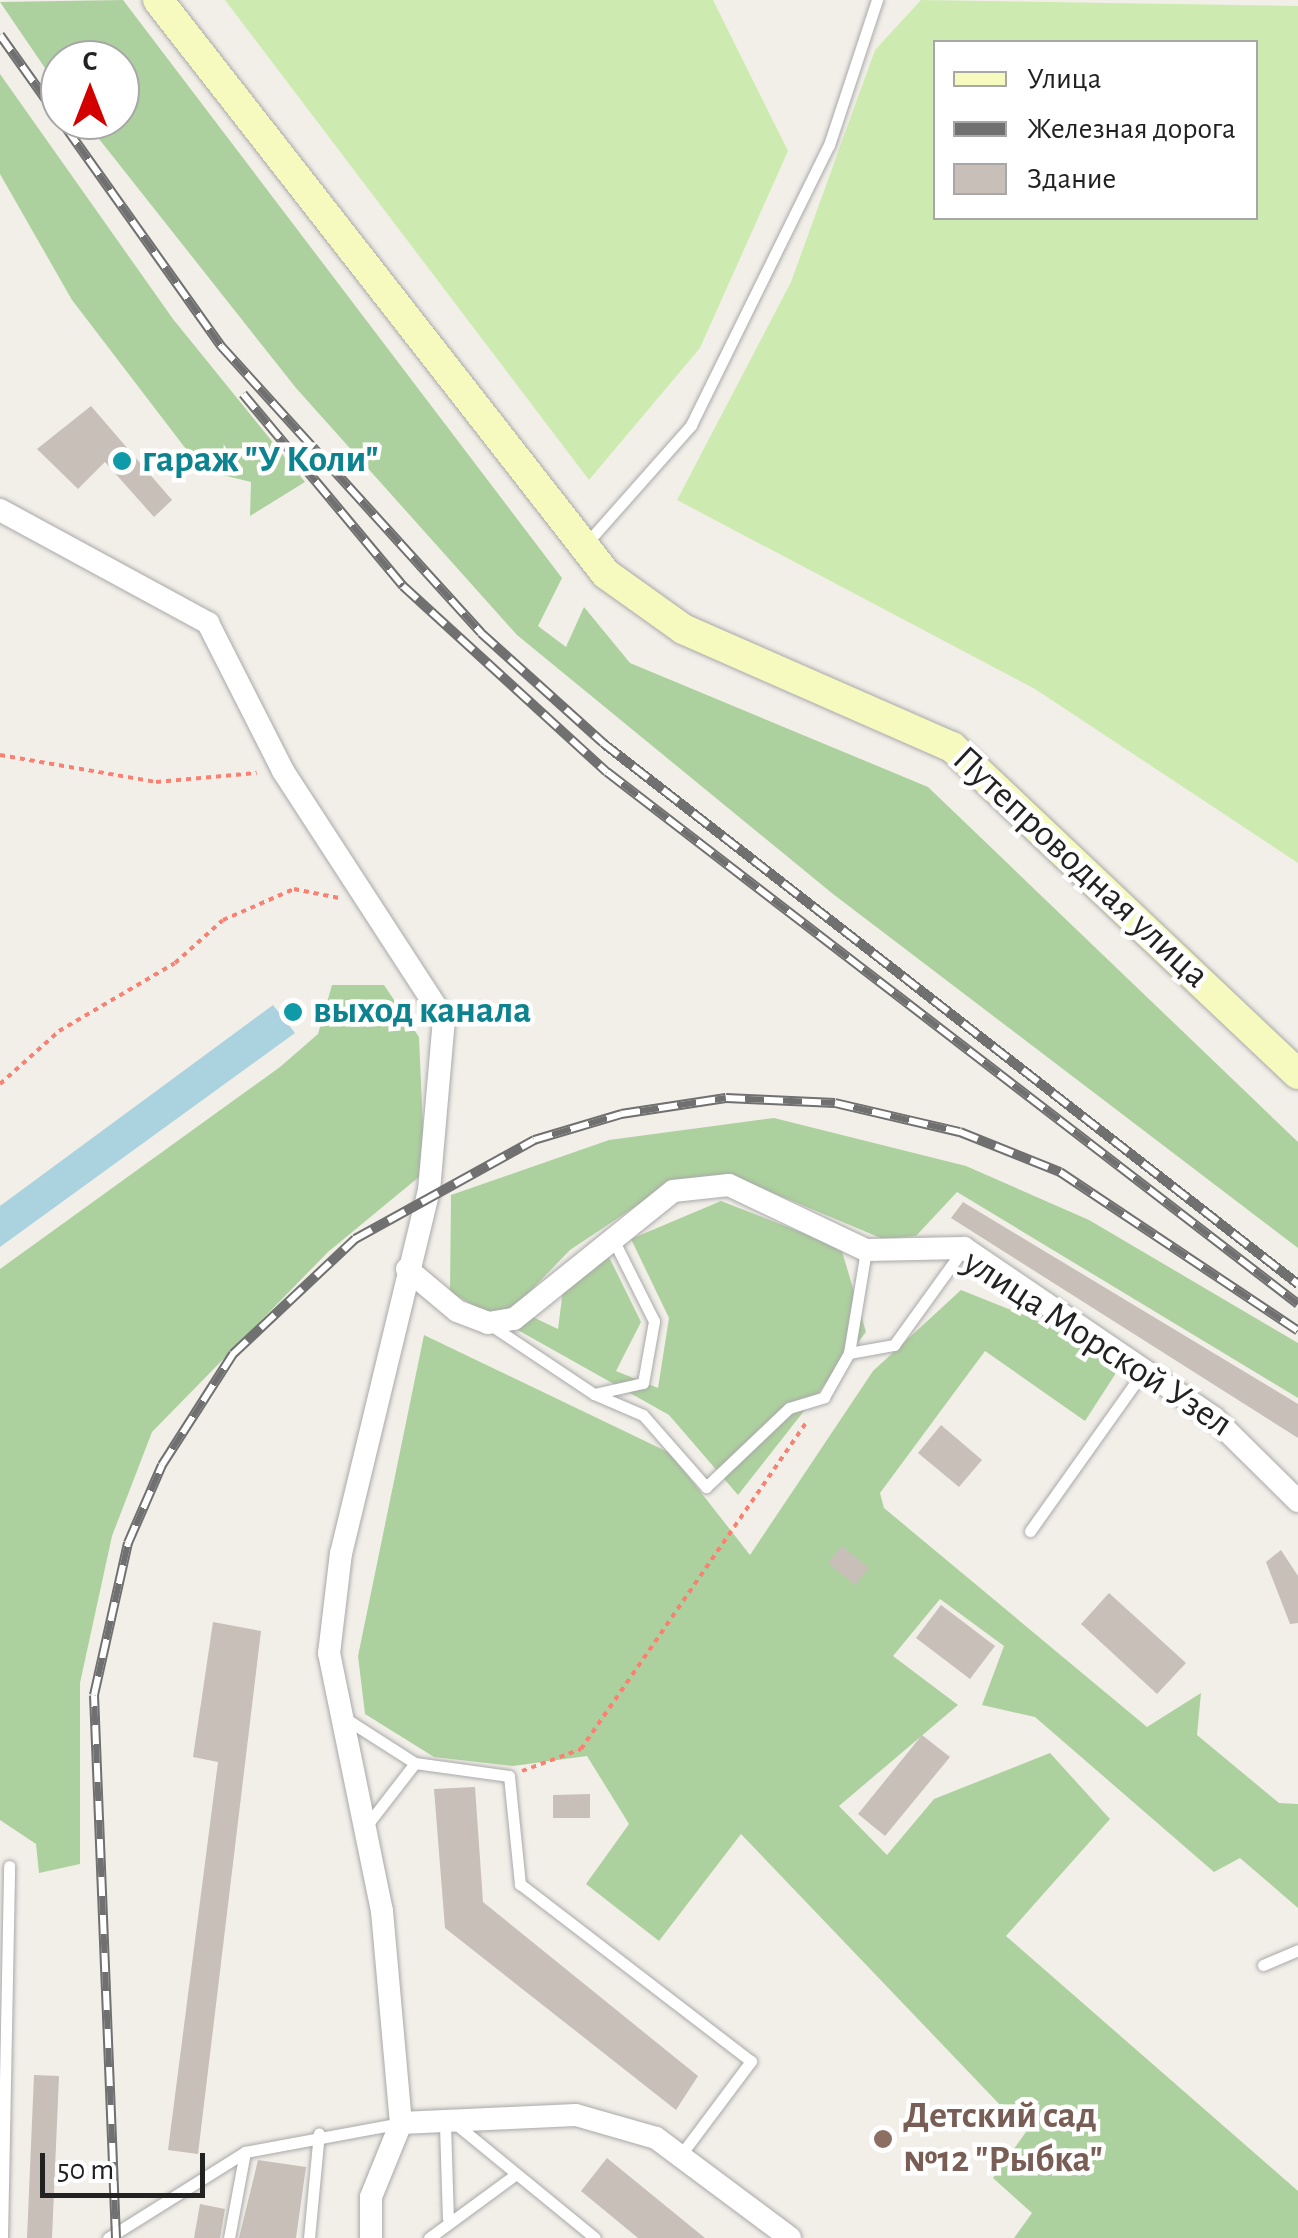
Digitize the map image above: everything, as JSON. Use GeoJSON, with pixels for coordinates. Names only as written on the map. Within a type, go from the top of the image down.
{"type":"FeatureCollection","features":[{"type":"Feature","properties":{"kind":"main road","name":"Путепроводная улица"},"geometry":{"type":"LineString","coordinates":[[158,0],[584,546],[683,629],[952,747],[1298,1074]]}},
{"type":"Feature","properties":{"kind":"street"},"geometry":{"type":"LineString","coordinates":[[0,510],[208,623],[283,771],[444,1019],[429,1190],[341,1553],[328,1653],[335,1711],[382,1910],[401,2123],[372,2197],[371,2238]]}},
{"type":"Feature","properties":{"kind":"street","name":"улица Морской Узел"},"geometry":{"type":"LineString","coordinates":[[488,1324],[514,1319],[612,1235],[673,1190],[729,1186],[866,1250],[964,1248],[1145,1369],[1256,1452],[1298,1501]]}},
{"type":"Feature","properties":{"kind":"street"},"geometry":{"type":"LineString","coordinates":[[407,1269],[457,1311],[488,1324]]}},
{"type":"Feature","properties":{"kind":"street"},"geometry":{"type":"LineString","coordinates":[[401,2123],[451,2125],[576,2115],[656,2138],[790,2238]]}},
{"type":"Feature","properties":{"kind":"lane"},"geometry":{"type":"LineString","coordinates":[[584,546],[691,425],[829,145],[878,0]]}},
{"type":"Feature","properties":{"kind":"lane"},"geometry":{"type":"LineString","coordinates":[[594,1394],[643,1383],[654,1321],[612,1235]]}},
{"type":"Feature","properties":{"kind":"lane"},"geometry":{"type":"LineString","coordinates":[[849,1353],[894,1345],[964,1248]]}},
{"type":"Feature","properties":{"kind":"lane"},"geometry":{"type":"LineString","coordinates":[[488,1324],[594,1394],[643,1414],[706,1487],[789,1408],[824,1396],[849,1353],[866,1250]]}},
{"type":"Feature","properties":{"kind":"lane"},"geometry":{"type":"LineString","coordinates":[[1030,1531],[1145,1369]]}},
{"type":"Feature","properties":{"kind":"lane"},"geometry":{"type":"LineString","coordinates":[[335,1711],[416,1763],[508,1776],[520,1884],[751,2061],[680,2156]]}},
{"type":"Feature","properties":{"kind":"lane"},"geometry":{"type":"LineString","coordinates":[[363,1830],[416,1763]]}},
{"type":"Feature","properties":{"kind":"lane"},"geometry":{"type":"LineString","coordinates":[[2,2238],[9,1866]]}},
{"type":"Feature","properties":{"kind":"lane"},"geometry":{"type":"LineString","coordinates":[[1264,1965],[1298,1950]]}},
{"type":"Feature","properties":{"kind":"lane"},"geometry":{"type":"LineString","coordinates":[[108,2238],[245,2152],[318,2134],[401,2123]]}},
{"type":"Feature","properties":{"kind":"lane"},"geometry":{"type":"LineString","coordinates":[[451,2125],[595,2238]]}},
{"type":"Feature","properties":{"kind":"lane"},"geometry":{"type":"LineString","coordinates":[[448,2218],[451,2125]]}},
{"type":"Feature","properties":{"kind":"lane"},"geometry":{"type":"LineString","coordinates":[[309,2238],[318,2134]]}},
{"type":"Feature","properties":{"kind":"lane"},"geometry":{"type":"LineString","coordinates":[[229,2238],[245,2152]]}},
{"type":"Feature","properties":{"kind":"lane"},"geometry":{"type":"LineString","coordinates":[[429,2238],[448,2218],[516,2174]]}},
{"type":"Feature","properties":{"kind":"path"},"geometry":{"type":"LineString","coordinates":[[0,755],[156,782],[283,771]]}},
{"type":"Feature","properties":{"kind":"path"},"geometry":{"type":"LineString","coordinates":[[0,1084],[59,1031],[175,963],[223,920],[294,890],[368,903]]}},
{"type":"Feature","properties":{"kind":"path"},"geometry":{"type":"LineString","coordinates":[[508,1776],[581,1748],[824,1396]]}},
{"type":"Feature","properties":{"kind":"green space"},"geometry":{"type":"Polygon","coordinates":[[[123,0],[562,578],[538,626],[566,647],[584,607],[630,663],[928,787],[1298,1142],[1298,1248],[833,894],[517,635],[296,388],[100,140],[140,140],[140,40],[40,40],[40,61],[0,2],[123,0]]]}},
{"type":"Feature","properties":{"kind":"green space"},"geometry":{"type":"Polygon","coordinates":[[[225,0],[713,0],[788,151],[700,348],[589,480],[225,0]]]}},
{"type":"Feature","properties":{"kind":"green space"},"geometry":{"type":"Polygon","coordinates":[[[921,0],[1298,6],[1298,863],[1035,689],[677,500],[791,282],[875,50],[921,0]]]}},
{"type":"Feature","properties":{"kind":"green space"},"geometry":{"type":"Polygon","coordinates":[[[0,74],[40,131],[40,140],[47,140],[173,319],[305,482],[250,516],[251,482],[202,470],[72,300],[0,174],[0,74]]]}},
{"type":"Feature","properties":{"kind":"green space"},"geometry":{"type":"Polygon","coordinates":[[[332,985],[384,985],[419,1037],[425,1172],[328,1252],[152,1432],[112,1536],[80,1683],[80,1864],[39,1873],[36,1844],[0,1820],[0,1269],[280,1067],[318,1034],[332,985]]]}},
{"type":"Feature","properties":{"kind":"green space"},"geometry":{"type":"Polygon","coordinates":[[[774,1118],[966,1166],[1089,1220],[1298,1343],[1298,1398],[957,1192],[916,1236],[883,1239],[733,1176],[669,1184],[570,1250],[514,1308],[558,1329],[563,1290],[609,1257],[641,1322],[616,1371],[658,1388],[669,1318],[631,1239],[721,1201],[841,1248],[866,1332],[738,1495],[669,1415],[450,1292],[451,1195],[609,1140],[774,1118]]]}},
{"type":"Feature","properties":{"kind":"green space"},"geometry":{"type":"Polygon","coordinates":[[[961,1290],[1127,1356],[1085,1421],[985,1351],[880,1493],[884,1508],[1147,1727],[1201,1693],[1197,1735],[1279,1803],[1298,1804],[1298,1908],[1240,1858],[1214,1872],[1035,1717],[982,1705],[1004,1646],[940,1599],[893,1656],[958,1705],[839,1806],[887,1855],[934,1799],[1050,1753],[1110,1819],[1006,1936],[1298,2191],[1298,2238],[1014,2238],[1032,2213],[993,2178],[1026,2132],[741,1834],[659,1941],[586,1884],[629,1824],[587,1756],[513,1766],[434,1757],[365,1714],[358,1656],[424,1335],[670,1453],[750,1555],[873,1371],[961,1290]]]}},
{"type":"Feature","properties":{"kind":"water"},"geometry":{"type":"Polygon","coordinates":[[[273,1005],[295,1033],[0,1247],[0,1206],[273,1005]]]}},
{"type":"Feature","properties":{"kind":"building"},"geometry":{"type":"Polygon","coordinates":[[[91,406],[172,500],[154,517],[105,462],[78,489],[37,449],[91,406]]]}},
{"type":"Feature","properties":{"kind":"building"},"geometry":{"type":"Polygon","coordinates":[[[963,1202],[1298,1404],[1298,1438],[951,1218],[963,1202]]]}},
{"type":"Feature","properties":{"kind":"building"},"geometry":{"type":"Polygon","coordinates":[[[941,1425],[982,1460],[959,1487],[918,1453],[941,1425]]]}},
{"type":"Feature","properties":{"kind":"building"},"geometry":{"type":"Polygon","coordinates":[[[842,1546],[869,1568],[855,1585],[828,1563],[842,1546]]]}},
{"type":"Feature","properties":{"kind":"building"},"geometry":{"type":"Polygon","coordinates":[[[1281,1550],[1298,1576],[1298,1623],[1290,1624],[1266,1562],[1281,1550]]]}},
{"type":"Feature","properties":{"kind":"building"},"geometry":{"type":"Polygon","coordinates":[[[1109,1593],[1186,1663],[1157,1694],[1081,1624],[1109,1593]]]}},
{"type":"Feature","properties":{"kind":"building"},"geometry":{"type":"Polygon","coordinates":[[[941,1605],[995,1646],[970,1679],[916,1638],[941,1605]]]}},
{"type":"Feature","properties":{"kind":"building"},"geometry":{"type":"Polygon","coordinates":[[[213,1622],[261,1631],[198,2154],[168,2150],[218,1762],[193,1757],[213,1622]]]}},
{"type":"Feature","properties":{"kind":"building"},"geometry":{"type":"Polygon","coordinates":[[[922,1735],[950,1757],[885,1836],[858,1814],[922,1735]]]}},
{"type":"Feature","properties":{"kind":"building"},"geometry":{"type":"Polygon","coordinates":[[[475,1787],[483,1902],[698,2076],[676,2110],[445,1928],[434,1789],[475,1787]]]}},
{"type":"Feature","properties":{"kind":"building"},"geometry":{"type":"Polygon","coordinates":[[[590,1794],[590,1818],[553,1818],[553,1795],[590,1794]]]}},
{"type":"Feature","properties":{"kind":"building"},"geometry":{"type":"Polygon","coordinates":[[[34,2075],[59,2076],[52,2238],[27,2238],[34,2075]]]}},
{"type":"Feature","properties":{"kind":"building"},"geometry":{"type":"Polygon","coordinates":[[[607,2158],[705,2238],[638,2238],[581,2191],[607,2158]]]}},
{"type":"Feature","properties":{"kind":"building"},"geometry":{"type":"Polygon","coordinates":[[[258,2160],[306,2167],[296,2238],[239,2238],[258,2160]]]}},
{"type":"Feature","properties":{"kind":"building"},"geometry":{"type":"Polygon","coordinates":[[[200,2204],[225,2209],[220,2238],[194,2238],[200,2204]]]}},
{"type":"Feature","properties":{"kind":"railway"},"geometry":{"type":"LineString","coordinates":[[0,35],[221,346],[481,633],[603,743],[1298,1284]]}},
{"type":"Feature","properties":{"kind":"railway"},"geometry":{"type":"LineString","coordinates":[[243,394],[403,586],[607,772],[1298,1304]]}},
{"type":"Feature","properties":{"kind":"railway"},"geometry":{"type":"LineString","coordinates":[[116,2238],[94,1695],[128,1543],[162,1465],[233,1354],[355,1239],[534,1140],[621,1114],[726,1098],[835,1103],[960,1132],[1060,1172],[1298,1331]]}},
{"type":"Feature","properties":{"kind":"place","name":"гараж \"У Коли\""},"geometry":{"type":"Point","coordinates":[122,461]}},
{"type":"Feature","properties":{"kind":"place","name":"выход канала"},"geometry":{"type":"Point","coordinates":[293,1012]}},
{"type":"Feature","properties":{"kind":"place","name":"Детский сад №12 \"Рыбка\""},"geometry":{"type":"Point","coordinates":[883,2139]}}]}
